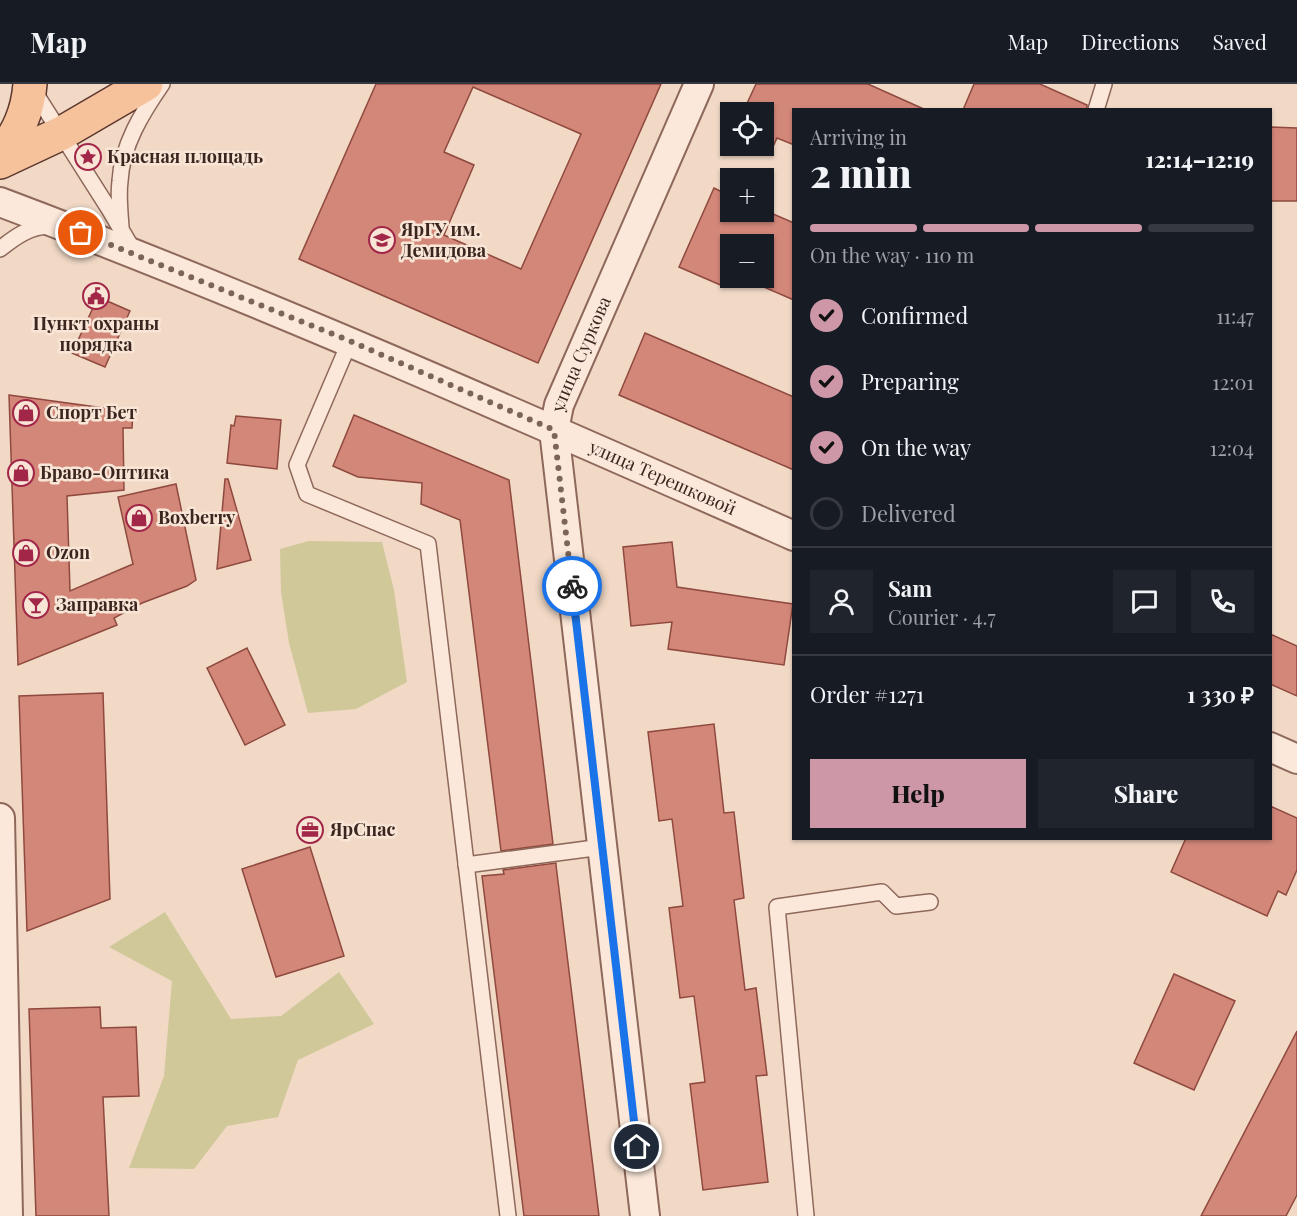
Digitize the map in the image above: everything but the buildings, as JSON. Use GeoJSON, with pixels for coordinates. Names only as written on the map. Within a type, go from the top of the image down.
{"type":"FeatureCollection","features":[{"type":"Feature","properties":{"kind":"main road"},"geometry":{"type":"LineString","coordinates":[[0,162],[62,133],[146,84]]}},
{"type":"Feature","properties":{"kind":"main road"},"geometry":{"type":"LineString","coordinates":[[0,156],[12,142],[21,124],[28,105],[30,85]]}},
{"type":"Feature","properties":{"kind":"street","name":"улица Суркова"},"geometry":{"type":"LineString","coordinates":[[645,1216],[554,430],[559,405],[699,84]]}},
{"type":"Feature","properties":{"kind":"street"},"geometry":{"type":"LineString","coordinates":[[0,202],[135,253]]}},
{"type":"Feature","properties":{"kind":"street","name":"улица Терешковой"},"geometry":{"type":"LineString","coordinates":[[135,253],[350,341],[792,535]]}},
{"type":"Feature","properties":{"kind":"street"},"geometry":{"type":"LineString","coordinates":[[1272,748],[1297,759]]}},
{"type":"Feature","properties":{"kind":"street"},"geometry":{"type":"LineString","coordinates":[[0,818],[8,1216]]}},
{"type":"Feature","properties":{"kind":"lane"},"geometry":{"type":"LineString","coordinates":[[121,227],[120,180],[124,156],[133,130],[162,84]]}},
{"type":"Feature","properties":{"kind":"lane"},"geometry":{"type":"LineString","coordinates":[[1097,108],[1104,84]]}},
{"type":"Feature","properties":{"kind":"lane"},"geometry":{"type":"LineString","coordinates":[[30,85],[121,227],[135,253]]}},
{"type":"Feature","properties":{"kind":"lane"},"geometry":{"type":"LineString","coordinates":[[0,249],[27,231],[42,226],[63,226]]}},
{"type":"Feature","properties":{"kind":"lane"},"geometry":{"type":"LineString","coordinates":[[350,341],[297,465],[307,494],[428,544],[508,1216]]}},
{"type":"Feature","properties":{"kind":"lane"},"geometry":{"type":"LineString","coordinates":[[466,865],[602,848]]}},
{"type":"Feature","properties":{"kind":"lane"},"geometry":{"type":"LineString","coordinates":[[806,1216],[777,907],[882,892],[896,906],[930,902]]}},
{"type":"Feature","properties":{"kind":"shaded area"},"geometry":{"type":"Polygon","coordinates":[[[309,541],[382,542],[394,590],[407,682],[356,709],[308,713],[289,643],[281,592],[280,549],[309,541]]]}},
{"type":"Feature","properties":{"kind":"shaded area"},"geometry":{"type":"Polygon","coordinates":[[[165,912],[231,1019],[281,1016],[339,972],[374,1024],[298,1060],[278,1117],[227,1126],[194,1169],[129,1168],[164,1076],[172,981],[109,947],[165,912]]]}},
{"type":"Feature","properties":{"kind":"way so far"},"geometry":{"type":"LineString","coordinates":[[81,233],[350,341],[554,430],[572,586]]}},
{"type":"Feature","properties":{"kind":"place","name":"Красная площадь"},"geometry":{"type":"Point","coordinates":[88,157]}},
{"type":"Feature","properties":{"kind":"place","name":"ЯрГУ им. Демидова"},"geometry":{"type":"Point","coordinates":[382,240]}},
{"type":"Feature","properties":{"kind":"place","name":"Пункт охраны порядка"},"geometry":{"type":"Point","coordinates":[96,296]}},
{"type":"Feature","properties":{"kind":"place","name":"Спорт Бет"},"geometry":{"type":"Point","coordinates":[26,413]}},
{"type":"Feature","properties":{"kind":"place","name":"Браво-Оптика"},"geometry":{"type":"Point","coordinates":[21,473]}},
{"type":"Feature","properties":{"kind":"place","name":"Boxberry"},"geometry":{"type":"Point","coordinates":[139,518]}},
{"type":"Feature","properties":{"kind":"place","name":"Ozon"},"geometry":{"type":"Point","coordinates":[26,553]}},
{"type":"Feature","properties":{"kind":"place","name":"Заправка"},"geometry":{"type":"Point","coordinates":[36,605]}},
{"type":"Feature","properties":{"kind":"place","name":"ЯрСпас"},"geometry":{"type":"Point","coordinates":[310,830]}},
{"type":"Feature","properties":{"kind":"route"},"geometry":{"type":"LineString","coordinates":[[572,586],[637,1147]]}}]}
